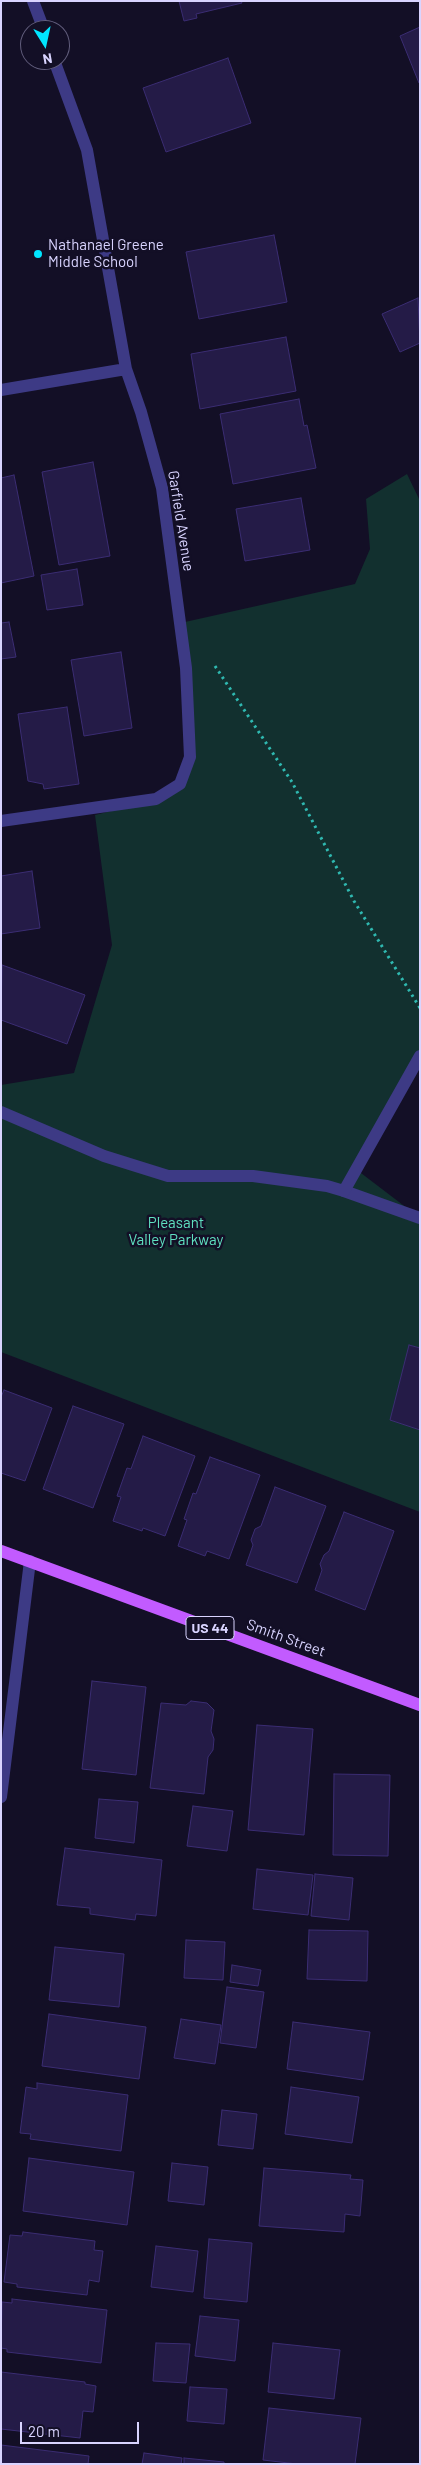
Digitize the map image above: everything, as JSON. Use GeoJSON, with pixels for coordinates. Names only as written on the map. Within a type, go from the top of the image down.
{"type":"FeatureCollection","features":[{"type":"Feature","properties":{"kind":"main road","name":"Smith Street"},"geometry":{"type":"LineString","coordinates":[[1,1551],[420,1705]]}},
{"type":"Feature","properties":{"kind":"street"},"geometry":{"type":"LineString","coordinates":[[33,1],[40,20]]}},
{"type":"Feature","properties":{"kind":"street","name":"Garfield Avenue"},"geometry":{"type":"LineString","coordinates":[[1,822],[156,799],[180,784],[190,757],[184,656],[162,488],[141,412],[126,369],[87,150],[58,70]]}},
{"type":"Feature","properties":{"kind":"street"},"geometry":{"type":"LineString","coordinates":[[1,390],[126,369]]}},
{"type":"Feature","properties":{"kind":"street"},"geometry":{"type":"LineString","coordinates":[[344,1191],[420,1056]]}},
{"type":"Feature","properties":{"kind":"street"},"geometry":{"type":"LineString","coordinates":[[1,1112],[104,1156],[168,1176],[253,1176],[327,1186],[420,1218]]}},
{"type":"Feature","properties":{"kind":"street"},"geometry":{"type":"LineString","coordinates":[[1,1797],[30,1561]]}},
{"type":"Feature","properties":{"kind":"path"},"geometry":{"type":"LineString","coordinates":[[184,656],[200,657],[214,664],[292,782],[354,901],[420,1008]]}},
{"type":"Feature","properties":{"kind":"green space","name":"Pleasant Valley Parkway"},"geometry":{"type":"Polygon","coordinates":[[[407,474],[420,501],[420,1061],[357,1170],[420,1218],[420,1512],[1,1352],[1,1085],[74,1073],[112,945],[95,815],[168,797],[185,774],[185,622],[355,584],[370,549],[366,499],[407,474]]]}},
{"type":"Feature","properties":{"kind":"building"},"geometry":{"type":"Polygon","coordinates":[[[179,1],[241,1],[242,3],[196,14],[197,18],[184,21],[179,1]]]}},
{"type":"Feature","properties":{"kind":"building"},"geometry":{"type":"Polygon","coordinates":[[[420,27],[420,83],[419,83],[400,36],[420,27]]]}},
{"type":"Feature","properties":{"kind":"building"},"geometry":{"type":"Polygon","coordinates":[[[228,58],[251,123],[166,152],[143,88],[228,58]]]}},
{"type":"Feature","properties":{"kind":"building"},"geometry":{"type":"Polygon","coordinates":[[[274,235],[287,302],[199,319],[186,252],[274,235]]]}},
{"type":"Feature","properties":{"kind":"building"},"geometry":{"type":"Polygon","coordinates":[[[418,298],[420,343],[400,352],[382,314],[418,298]]]}},
{"type":"Feature","properties":{"kind":"building"},"geometry":{"type":"Polygon","coordinates":[[[286,337],[296,391],[200,409],[191,354],[286,337]]]}},
{"type":"Feature","properties":{"kind":"building"},"geometry":{"type":"Polygon","coordinates":[[[299,399],[304,426],[307,425],[316,468],[233,484],[220,414],[299,399]]]}},
{"type":"Feature","properties":{"kind":"building"},"geometry":{"type":"Polygon","coordinates":[[[93,462],[110,556],[59,565],[42,472],[93,462]]]}},
{"type":"Feature","properties":{"kind":"building"},"geometry":{"type":"Polygon","coordinates":[[[14,475],[34,576],[1,583],[1,478],[14,475]]]}},
{"type":"Feature","properties":{"kind":"building"},"geometry":{"type":"Polygon","coordinates":[[[301,498],[310,550],[245,561],[236,509],[301,498]]]}},
{"type":"Feature","properties":{"kind":"building"},"geometry":{"type":"Polygon","coordinates":[[[77,569],[83,605],[47,610],[41,575],[77,569]]]}},
{"type":"Feature","properties":{"kind":"building"},"geometry":{"type":"Polygon","coordinates":[[[9,622],[16,657],[1,659],[1,623],[9,622]]]}},
{"type":"Feature","properties":{"kind":"building"},"geometry":{"type":"Polygon","coordinates":[[[121,652],[132,728],[84,736],[71,660],[121,652]]]}},
{"type":"Feature","properties":{"kind":"building"},"geometry":{"type":"Polygon","coordinates":[[[67,707],[79,784],[44,789],[43,784],[28,781],[18,714],[67,707]]]}},
{"type":"Feature","properties":{"kind":"building"},"geometry":{"type":"Polygon","coordinates":[[[32,871],[40,928],[1,934],[1,876],[32,871]]]}},
{"type":"Feature","properties":{"kind":"building"},"geometry":{"type":"Polygon","coordinates":[[[2,965],[85,995],[67,1044],[1,1020],[2,965]]]}},
{"type":"Feature","properties":{"kind":"building"},"geometry":{"type":"Polygon","coordinates":[[[409,1345],[420,1348],[420,1430],[390,1420],[409,1345]]]}},
{"type":"Feature","properties":{"kind":"building"},"geometry":{"type":"Polygon","coordinates":[[[4,1390],[52,1408],[25,1481],[1,1473],[1,1397],[4,1390]]]}},
{"type":"Feature","properties":{"kind":"building"},"geometry":{"type":"Polygon","coordinates":[[[73,1406],[124,1424],[93,1508],[43,1489],[73,1406]]]}},
{"type":"Feature","properties":{"kind":"building"},"geometry":{"type":"Polygon","coordinates":[[[143,1436],[195,1456],[165,1536],[143,1528],[142,1531],[113,1521],[121,1497],[117,1496],[127,1468],[131,1469],[143,1436]]]}},
{"type":"Feature","properties":{"kind":"building"},"geometry":{"type":"Polygon","coordinates":[[[210,1457],[260,1475],[229,1559],[207,1551],[205,1556],[178,1546],[187,1520],[184,1519],[193,1493],[196,1494],[210,1457]]]}},
{"type":"Feature","properties":{"kind":"building"},"geometry":{"type":"Polygon","coordinates":[[[275,1487],[326,1506],[297,1583],[246,1565],[253,1545],[251,1540],[255,1529],[261,1526],[275,1487]]]}},
{"type":"Feature","properties":{"kind":"building"},"geometry":{"type":"Polygon","coordinates":[[[344,1512],[394,1531],[365,1610],[315,1590],[322,1570],[320,1564],[324,1555],[329,1551],[344,1512]]]}},
{"type":"Feature","properties":{"kind":"building"},"geometry":{"type":"Polygon","coordinates":[[[92,1681],[146,1687],[136,1775],[82,1769],[92,1681]]]}},
{"type":"Feature","properties":{"kind":"building"},"geometry":{"type":"Polygon","coordinates":[[[191,1701],[207,1703],[214,1710],[211,1731],[214,1739],[213,1750],[208,1757],[204,1794],[150,1788],[161,1703],[186,1705],[191,1701]]]}},
{"type":"Feature","properties":{"kind":"building"},"geometry":{"type":"Polygon","coordinates":[[[257,1725],[313,1729],[304,1835],[248,1830],[257,1725]]]}},
{"type":"Feature","properties":{"kind":"building"},"geometry":{"type":"Polygon","coordinates":[[[334,1774],[390,1775],[388,1856],[333,1855],[334,1774]]]}},
{"type":"Feature","properties":{"kind":"building"},"geometry":{"type":"Polygon","coordinates":[[[99,1799],[138,1802],[134,1843],[95,1838],[99,1799]]]}},
{"type":"Feature","properties":{"kind":"building"},"geometry":{"type":"Polygon","coordinates":[[[193,1806],[233,1811],[227,1851],[187,1846],[193,1806]]]}},
{"type":"Feature","properties":{"kind":"building"},"geometry":{"type":"Polygon","coordinates":[[[65,1848],[162,1860],[156,1916],[136,1914],[135,1920],[90,1914],[90,1908],[57,1905],[65,1848]]]}},
{"type":"Feature","properties":{"kind":"building"},"geometry":{"type":"Polygon","coordinates":[[[257,1869],[313,1875],[308,1915],[253,1909],[257,1869]]]}},
{"type":"Feature","properties":{"kind":"building"},"geometry":{"type":"Polygon","coordinates":[[[315,1874],[353,1878],[349,1920],[311,1916],[315,1874]]]}},
{"type":"Feature","properties":{"kind":"building"},"geometry":{"type":"Polygon","coordinates":[[[309,1930],[368,1931],[367,1981],[307,1979],[309,1930]]]}},
{"type":"Feature","properties":{"kind":"building"},"geometry":{"type":"Polygon","coordinates":[[[186,1940],[225,1942],[223,1980],[184,1978],[186,1940]]]}},
{"type":"Feature","properties":{"kind":"building"},"geometry":{"type":"Polygon","coordinates":[[[55,1947],[124,1954],[119,2007],[49,2000],[55,1947]]]}},
{"type":"Feature","properties":{"kind":"building"},"geometry":{"type":"Polygon","coordinates":[[[232,1965],[261,1970],[258,1986],[230,1982],[232,1965]]]}},
{"type":"Feature","properties":{"kind":"building"},"geometry":{"type":"Polygon","coordinates":[[[227,1987],[264,1992],[256,2048],[220,2043],[227,1987]]]}},
{"type":"Feature","properties":{"kind":"building"},"geometry":{"type":"Polygon","coordinates":[[[49,2014],[146,2027],[139,2079],[42,2066],[49,2014]]]}},
{"type":"Feature","properties":{"kind":"building"},"geometry":{"type":"Polygon","coordinates":[[[181,2019],[221,2025],[215,2064],[174,2058],[181,2019]]]}},
{"type":"Feature","properties":{"kind":"building"},"geometry":{"type":"Polygon","coordinates":[[[293,2022],[370,2032],[363,2080],[287,2069],[293,2022]]]}},
{"type":"Feature","properties":{"kind":"building"},"geometry":{"type":"Polygon","coordinates":[[[37,2083],[128,2095],[121,2151],[30,2139],[31,2134],[20,2133],[26,2087],[37,2089],[37,2083]]]}},
{"type":"Feature","properties":{"kind":"building"},"geometry":{"type":"Polygon","coordinates":[[[291,2087],[359,2097],[352,2143],[285,2134],[291,2087]]]}},
{"type":"Feature","properties":{"kind":"building"},"geometry":{"type":"Polygon","coordinates":[[[222,2110],[257,2114],[253,2149],[218,2145],[222,2110]]]}},
{"type":"Feature","properties":{"kind":"building"},"geometry":{"type":"Polygon","coordinates":[[[29,2158],[134,2172],[127,2225],[23,2211],[29,2158]]]}},
{"type":"Feature","properties":{"kind":"building"},"geometry":{"type":"Polygon","coordinates":[[[172,2163],[208,2167],[204,2205],[168,2201],[172,2163]]]}},
{"type":"Feature","properties":{"kind":"building"},"geometry":{"type":"Polygon","coordinates":[[[264,2168],[351,2175],[350,2179],[363,2180],[360,2216],[345,2214],[344,2232],[259,2226],[264,2168]]]}},
{"type":"Feature","properties":{"kind":"building"},"geometry":{"type":"Polygon","coordinates":[[[23,2232],[95,2241],[94,2250],[103,2251],[99,2282],[89,2280],[87,2295],[17,2287],[17,2284],[4,2282],[10,2235],[22,2236],[23,2232]]]}},
{"type":"Feature","properties":{"kind":"building"},"geometry":{"type":"Polygon","coordinates":[[[209,2239],[252,2243],[247,2302],[204,2298],[209,2239]]]}},
{"type":"Feature","properties":{"kind":"building"},"geometry":{"type":"Polygon","coordinates":[[[156,2246],[198,2251],[193,2292],[151,2287],[156,2246]]]}},
{"type":"Feature","properties":{"kind":"building"},"geometry":{"type":"Polygon","coordinates":[[[12,2299],[107,2310],[101,2363],[7,2352],[7,2349],[1,2348],[2,2302],[12,2303],[12,2299]]]}},
{"type":"Feature","properties":{"kind":"building"},"geometry":{"type":"Polygon","coordinates":[[[200,2316],[239,2320],[235,2361],[195,2356],[200,2316]]]}},
{"type":"Feature","properties":{"kind":"building"},"geometry":{"type":"Polygon","coordinates":[[[156,2343],[190,2344],[186,2383],[153,2381],[156,2343]]]}},
{"type":"Feature","properties":{"kind":"building"},"geometry":{"type":"Polygon","coordinates":[[[273,2343],[340,2350],[334,2399],[268,2392],[273,2343]]]}},
{"type":"Feature","properties":{"kind":"building"},"geometry":{"type":"Polygon","coordinates":[[[1,2372],[85,2382],[85,2384],[96,2386],[93,2412],[83,2411],[80,2438],[1,2429],[1,2372]]]}},
{"type":"Feature","properties":{"kind":"building"},"geometry":{"type":"Polygon","coordinates":[[[190,2387],[227,2389],[224,2424],[187,2421],[190,2387]]]}},
{"type":"Feature","properties":{"kind":"building"},"geometry":{"type":"Polygon","coordinates":[[[269,2408],[361,2418],[355,2464],[297,2464],[263,2460],[269,2408]]]}},
{"type":"Feature","properties":{"kind":"building"},"geometry":{"type":"Polygon","coordinates":[[[1,2445],[89,2456],[88,2464],[1,2464],[1,2445]]]}},
{"type":"Feature","properties":{"kind":"building"},"geometry":{"type":"Polygon","coordinates":[[[144,2453],[182,2458],[181,2464],[142,2464],[144,2453]]]}},
{"type":"Feature","properties":{"kind":"building"},"geometry":{"type":"Polygon","coordinates":[[[184,2458],[224,2462],[224,2464],[184,2464],[184,2458]]]}},
{"type":"Feature","properties":{"kind":"place","name":"Nathanael Greene Middle School"},"geometry":{"type":"Point","coordinates":[38,254]}}]}
